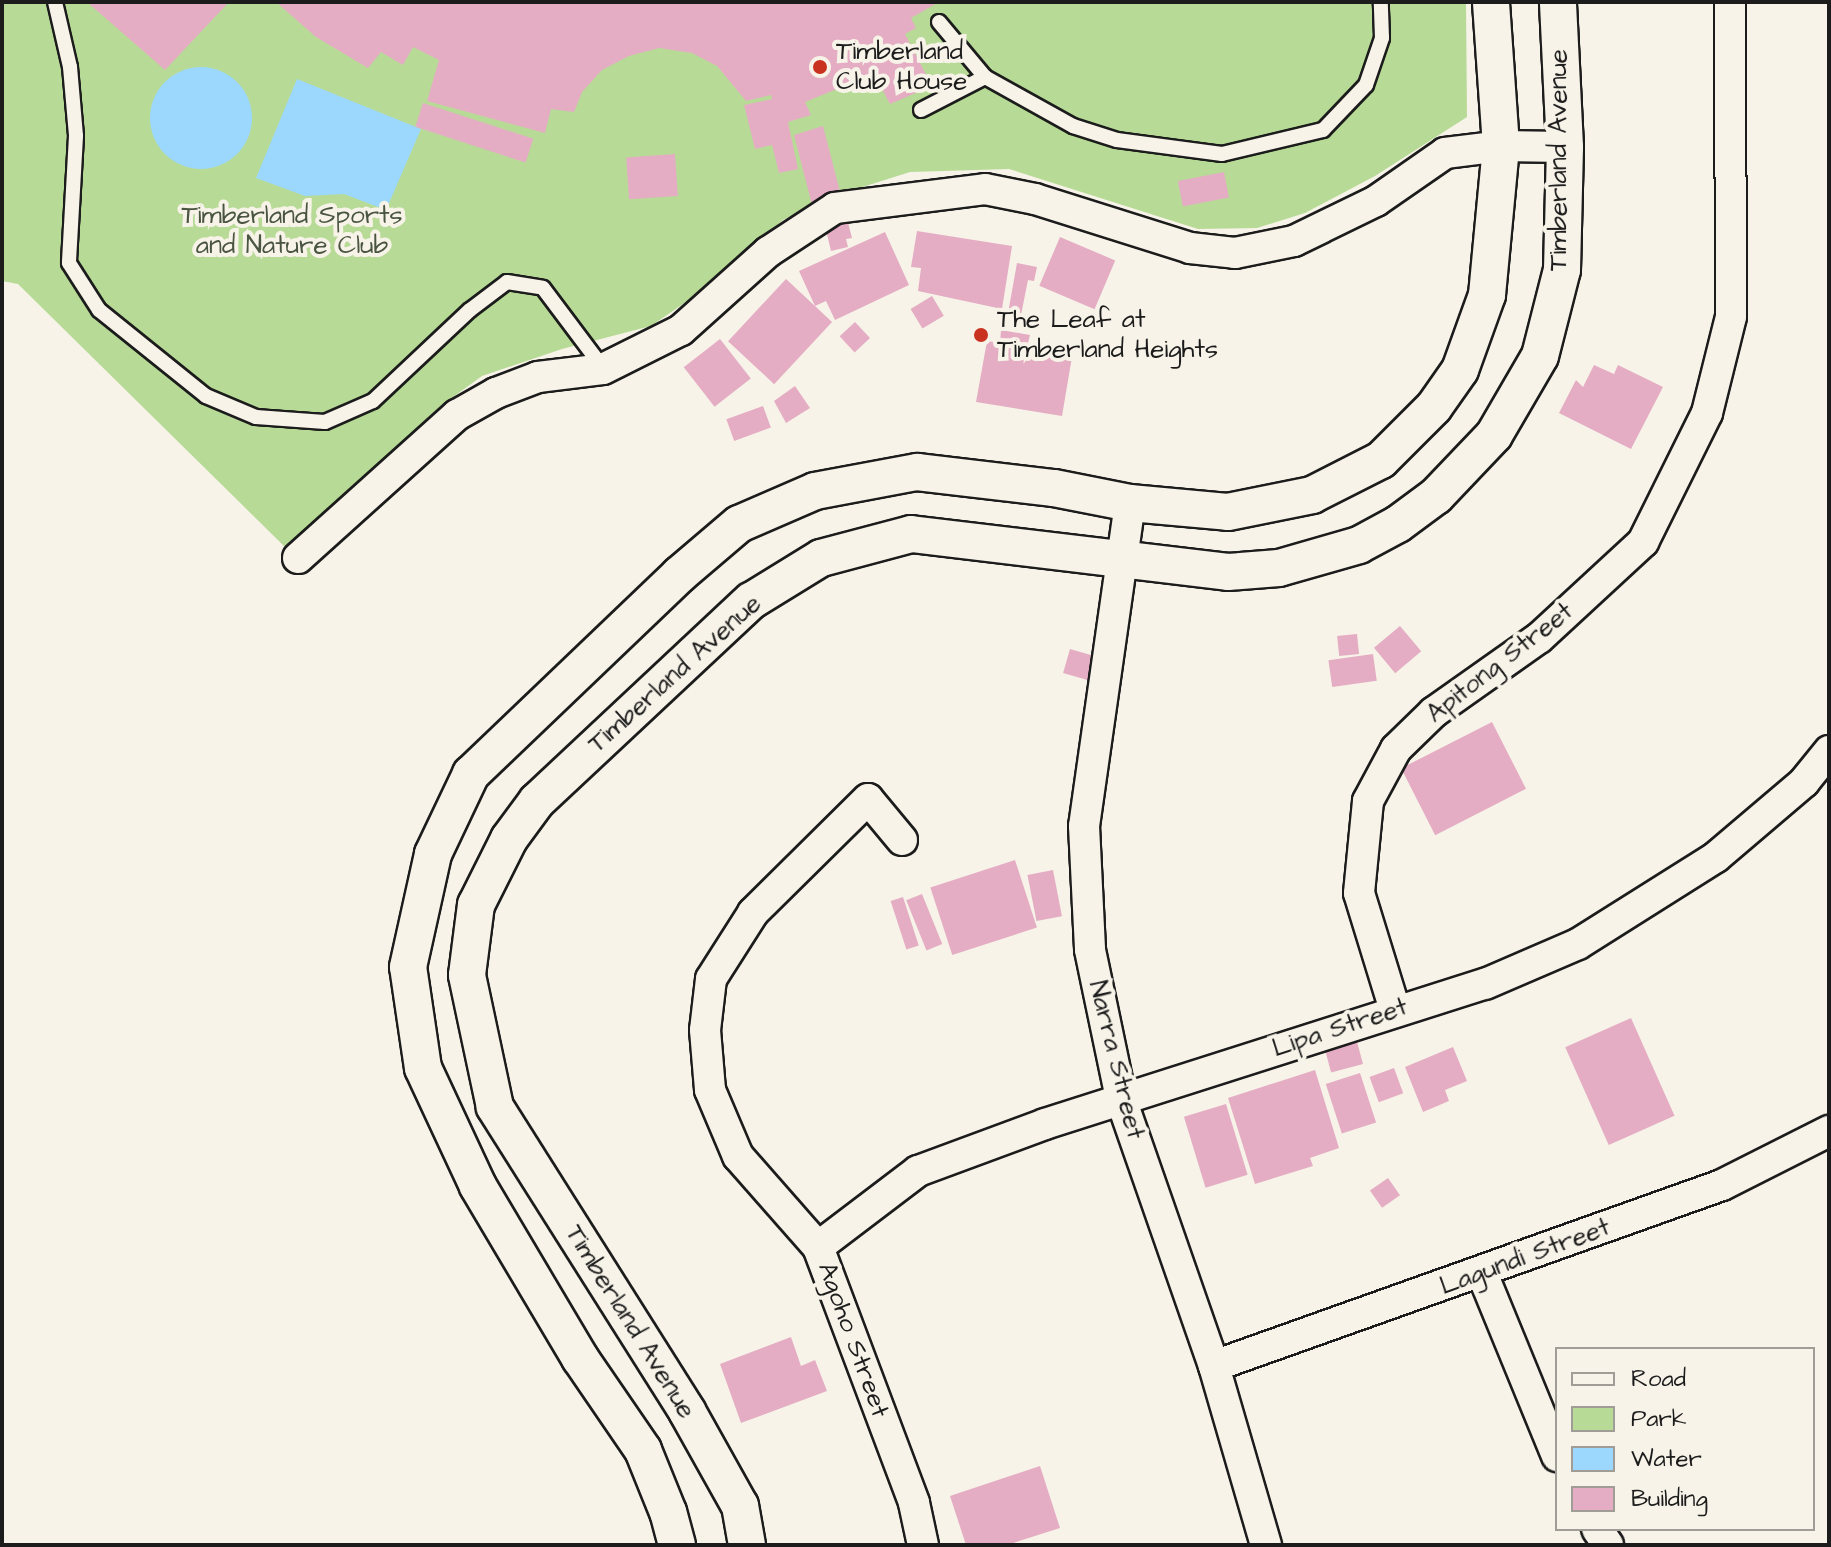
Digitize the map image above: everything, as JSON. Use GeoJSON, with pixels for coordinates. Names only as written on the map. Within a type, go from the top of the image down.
{"type":"FeatureCollection","features":[{"type":"Feature","properties":{"kind":"street"},"geometry":{"type":"LineString","coordinates":[[677,1545],[668,1512],[643,1450],[580,1358],[478,1186],[423,1068],[408,967],[433,854],[471,774],[679,575],[739,524],[815,491],[917,472],[1054,488],[1130,503],[1228,512],[1312,495],[1381,460],[1434,407],[1460,370],[1487,295],[1501,146],[1491,2]]}},
{"type":"Feature","properties":{"kind":"street","name":"Timberland Avenue"},"geometry":{"type":"LineString","coordinates":[[747,1545],[740,1506],[687,1411],[495,1107],[467,975],[476,905],[509,839],[537,801],[751,601],[821,558],[911,534],[1228,572],[1279,568],[1359,545],[1398,524],[1436,496],[1494,435],[1540,356],[1562,270],[1565,147],[1558,2]]}},
{"type":"Feature","properties":{"kind":"street","name":"Apitong Street"},"geometry":{"type":"LineString","coordinates":[[1395,1010],[1359,893],[1368,801],[1396,749],[1434,712],[1539,638],[1643,542],[1707,413],[1731,317],[1730,2]]}},
{"type":"Feature","properties":{"kind":"street"},"geometry":{"type":"LineString","coordinates":[[298,558],[457,415],[496,393],[538,377],[603,369],[681,330],[768,252],[835,208],[985,189],[1035,199],[1190,248],[1235,253],[1294,241],[1376,201],[1445,153],[1501,146],[1565,147]]}},
{"type":"Feature","properties":{"kind":"street","name":"Narra Street"},"geometry":{"type":"LineString","coordinates":[[1130,503],[1084,826],[1090,950],[1121,1099],[1214,1366],[1266,1545]]}},
{"type":"Feature","properties":{"kind":"street","name":"Lipa Street"},"geometry":{"type":"LineString","coordinates":[[818,1247],[918,1171],[1121,1099],[1485,984],[1578,944],[1716,857],[1804,782],[1829,751]]}},
{"type":"Feature","properties":{"kind":"street","name":"Agoho Street"},"geometry":{"type":"LineString","coordinates":[[902,840],[868,799],[753,913],[711,979],[705,1030],[710,1090],[738,1156],[818,1247],[914,1503],[923,1545]]}},
{"type":"Feature","properties":{"kind":"street","name":"Lagundi Street"},"geometry":{"type":"LineString","coordinates":[[1214,1366],[1722,1185],[1829,1131]]}},
{"type":"Feature","properties":{"kind":"street"},"geometry":{"type":"LineString","coordinates":[[1482,1273],[1555,1451]]}},
{"type":"Feature","properties":{"kind":"street"},"geometry":{"type":"LineString","coordinates":[[580,1358],[634,1329]]}},
{"type":"Feature","properties":{"kind":"lane"},"geometry":{"type":"LineString","coordinates":[[55,2],[70,67],[76,136],[69,263],[99,310],[206,396],[256,417],[325,422],[373,401],[470,310],[507,282],[543,288],[603,369]]}},
{"type":"Feature","properties":{"kind":"lane"},"geometry":{"type":"LineString","coordinates":[[939,22],[985,77],[1073,126],[1117,140],[1222,154],[1323,130],[1366,85],[1382,38],[1381,2]]}},
{"type":"Feature","properties":{"kind":"lane"},"geometry":{"type":"LineString","coordinates":[[921,110],[985,77]]}},
{"type":"Feature","properties":{"kind":"green space","name":"Timberland Sports and Nature Club"},"geometry":{"type":"Polygon","coordinates":[[[2,2],[1466,2],[1467,117],[1375,176],[1305,213],[1257,228],[1198,229],[1009,169],[910,172],[831,197],[783,220],[712,284],[651,326],[562,349],[482,376],[442,405],[286,548],[18,284],[2,281],[2,2]]]}},
{"type":"Feature","properties":{"kind":"water"},"geometry":{"type":"Polygon","coordinates":[[[201,67],[221,71],[237,82],[248,98],[252,118],[248,138],[237,154],[221,165],[201,169],[181,165],[165,154],[154,138],[150,118],[154,98],[165,82],[181,71],[201,67]]]}},
{"type":"Feature","properties":{"kind":"water"},"geometry":{"type":"Polygon","coordinates":[[[297,79],[421,129],[386,210],[344,194],[305,196],[256,178],[297,79]]]}},
{"type":"Feature","properties":{"kind":"building"},"geometry":{"type":"Polygon","coordinates":[[[87,2],[229,2],[165,70],[87,2]]]}},
{"type":"Feature","properties":{"kind":"building","name":"Timberland Club House"},"geometry":{"type":"Polygon","coordinates":[[[276,2],[939,2],[911,18],[916,28],[905,34],[932,86],[890,104],[874,74],[805,102],[811,115],[788,122],[798,169],[779,173],[772,145],[755,149],[744,105],[772,99],[771,95],[746,101],[717,66],[692,53],[659,48],[629,56],[602,70],[582,92],[574,112],[551,109],[545,133],[427,101],[439,60],[413,47],[403,65],[381,52],[368,68],[316,37],[276,2]]]}},
{"type":"Feature","properties":{"kind":"building"},"geometry":{"type":"Polygon","coordinates":[[[423,103],[533,139],[526,163],[415,127],[423,103]]]}},
{"type":"Feature","properties":{"kind":"building"},"geometry":{"type":"Polygon","coordinates":[[[823,126],[852,238],[846,239],[848,247],[831,251],[826,230],[819,232],[794,135],[823,126]]]}},
{"type":"Feature","properties":{"kind":"building"},"geometry":{"type":"Polygon","coordinates":[[[675,154],[678,196],[629,199],[626,157],[675,154]]]}},
{"type":"Feature","properties":{"kind":"building"},"geometry":{"type":"Polygon","coordinates":[[[1224,172],[1229,198],[1183,206],[1178,181],[1224,172]]]}},
{"type":"Feature","properties":{"kind":"building"},"geometry":{"type":"Polygon","coordinates":[[[917,231],[1012,246],[1002,309],[918,291],[921,268],[911,267],[917,231]]]}},
{"type":"Feature","properties":{"kind":"building"},"geometry":{"type":"Polygon","coordinates":[[[885,232],[909,285],[835,320],[826,301],[815,306],[799,271],[885,232]]]}},
{"type":"Feature","properties":{"kind":"building"},"geometry":{"type":"Polygon","coordinates":[[[1060,237],[1115,260],[1095,309],[1039,286],[1060,237]]]}},
{"type":"Feature","properties":{"kind":"building"},"geometry":{"type":"Polygon","coordinates":[[[1017,263],[1037,267],[1034,281],[1028,280],[1021,315],[1008,313],[1017,263]]]}},
{"type":"Feature","properties":{"kind":"building"},"geometry":{"type":"Polygon","coordinates":[[[786,279],[832,322],[774,384],[728,341],[786,279]]]}},
{"type":"Feature","properties":{"kind":"building"},"geometry":{"type":"Polygon","coordinates":[[[932,296],[944,316],[922,329],[911,309],[932,296]]]}},
{"type":"Feature","properties":{"kind":"building"},"geometry":{"type":"Polygon","coordinates":[[[855,322],[870,338],[855,352],[840,336],[855,322]]]}},
{"type":"Feature","properties":{"kind":"building"},"geometry":{"type":"Polygon","coordinates":[[[1001,330],[1030,335],[1028,343],[1073,351],[1062,416],[976,402],[987,341],[1000,343],[1001,330]]]}},
{"type":"Feature","properties":{"kind":"building"},"geometry":{"type":"Polygon","coordinates":[[[720,339],[751,378],[715,407],[684,367],[720,339]]]}},
{"type":"Feature","properties":{"kind":"building"},"geometry":{"type":"Polygon","coordinates":[[[1594,365],[1614,374],[1618,365],[1663,387],[1631,449],[1559,413],[1576,380],[1583,387],[1594,365]]]}},
{"type":"Feature","properties":{"kind":"building"},"geometry":{"type":"Polygon","coordinates":[[[795,386],[810,408],[786,423],[774,401],[795,386]]]}},
{"type":"Feature","properties":{"kind":"building"},"geometry":{"type":"Polygon","coordinates":[[[763,406],[771,428],[734,441],[726,419],[763,406]]]}},
{"type":"Feature","properties":{"kind":"building"},"geometry":{"type":"Polygon","coordinates":[[[1400,626],[1421,651],[1395,673],[1374,648],[1400,626]]]}},
{"type":"Feature","properties":{"kind":"building"},"geometry":{"type":"Polygon","coordinates":[[[1357,634],[1359,654],[1339,656],[1337,636],[1357,634]]]}},
{"type":"Feature","properties":{"kind":"building"},"geometry":{"type":"Polygon","coordinates":[[[1070,649],[1105,659],[1098,683],[1063,673],[1070,649]]]}},
{"type":"Feature","properties":{"kind":"building"},"geometry":{"type":"Polygon","coordinates":[[[1373,654],[1377,681],[1332,687],[1328,660],[1373,654]]]}},
{"type":"Feature","properties":{"kind":"building"},"geometry":{"type":"Polygon","coordinates":[[[1492,722],[1526,789],[1435,835],[1401,768],[1492,722]]]}},
{"type":"Feature","properties":{"kind":"building"},"geometry":{"type":"Polygon","coordinates":[[[1015,860],[1037,928],[952,955],[930,888],[1015,860]]]}},
{"type":"Feature","properties":{"kind":"building"},"geometry":{"type":"Polygon","coordinates":[[[1053,870],[1062,916],[1036,921],[1027,875],[1053,870]]]}},
{"type":"Feature","properties":{"kind":"building"},"geometry":{"type":"Polygon","coordinates":[[[922,894],[942,944],[926,950],[906,900],[922,894]]]}},
{"type":"Feature","properties":{"kind":"building"},"geometry":{"type":"Polygon","coordinates":[[[903,897],[919,946],[906,950],[891,901],[903,897]]]}},
{"type":"Feature","properties":{"kind":"building"},"geometry":{"type":"Polygon","coordinates":[[[1631,1018],[1675,1116],[1609,1145],[1565,1047],[1631,1018]]]}},
{"type":"Feature","properties":{"kind":"building"},"geometry":{"type":"Polygon","coordinates":[[[1356,1038],[1363,1064],[1331,1073],[1324,1047],[1356,1038]]]}},
{"type":"Feature","properties":{"kind":"building"},"geometry":{"type":"Polygon","coordinates":[[[1453,1047],[1467,1081],[1445,1090],[1449,1101],[1423,1112],[1405,1067],[1453,1047]]]}},
{"type":"Feature","properties":{"kind":"building"},"geometry":{"type":"Polygon","coordinates":[[[1394,1068],[1403,1093],[1379,1102],[1370,1077],[1394,1068]]]}},
{"type":"Feature","properties":{"kind":"building"},"geometry":{"type":"Polygon","coordinates":[[[1315,1070],[1339,1148],[1310,1158],[1313,1166],[1255,1184],[1228,1098],[1315,1070]]]}},
{"type":"Feature","properties":{"kind":"building"},"geometry":{"type":"Polygon","coordinates":[[[1360,1073],[1376,1122],[1342,1134],[1326,1084],[1360,1073]]]}},
{"type":"Feature","properties":{"kind":"building"},"geometry":{"type":"Polygon","coordinates":[[[1226,1104],[1248,1175],[1206,1188],[1184,1117],[1226,1104]]]}},
{"type":"Feature","properties":{"kind":"building"},"geometry":{"type":"Polygon","coordinates":[[[1388,1178],[1400,1195],[1382,1208],[1370,1191],[1388,1178]]]}},
{"type":"Feature","properties":{"kind":"building"},"geometry":{"type":"Polygon","coordinates":[[[791,1337],[801,1366],[815,1360],[827,1391],[741,1423],[720,1364],[791,1337]]]}},
{"type":"Feature","properties":{"kind":"building"},"geometry":{"type":"Polygon","coordinates":[[[1040,1466],[1060,1528],[1007,1545],[966,1545],[950,1496],[1040,1466]]]}},
{"type":"Feature","properties":{"kind":"place","name":"Timberland Club House"},"geometry":{"type":"Point","coordinates":[820,67]}},
{"type":"Feature","properties":{"kind":"place","name":"The Leaf at Timberland Heights"},"geometry":{"type":"Point","coordinates":[981,335]}}]}
